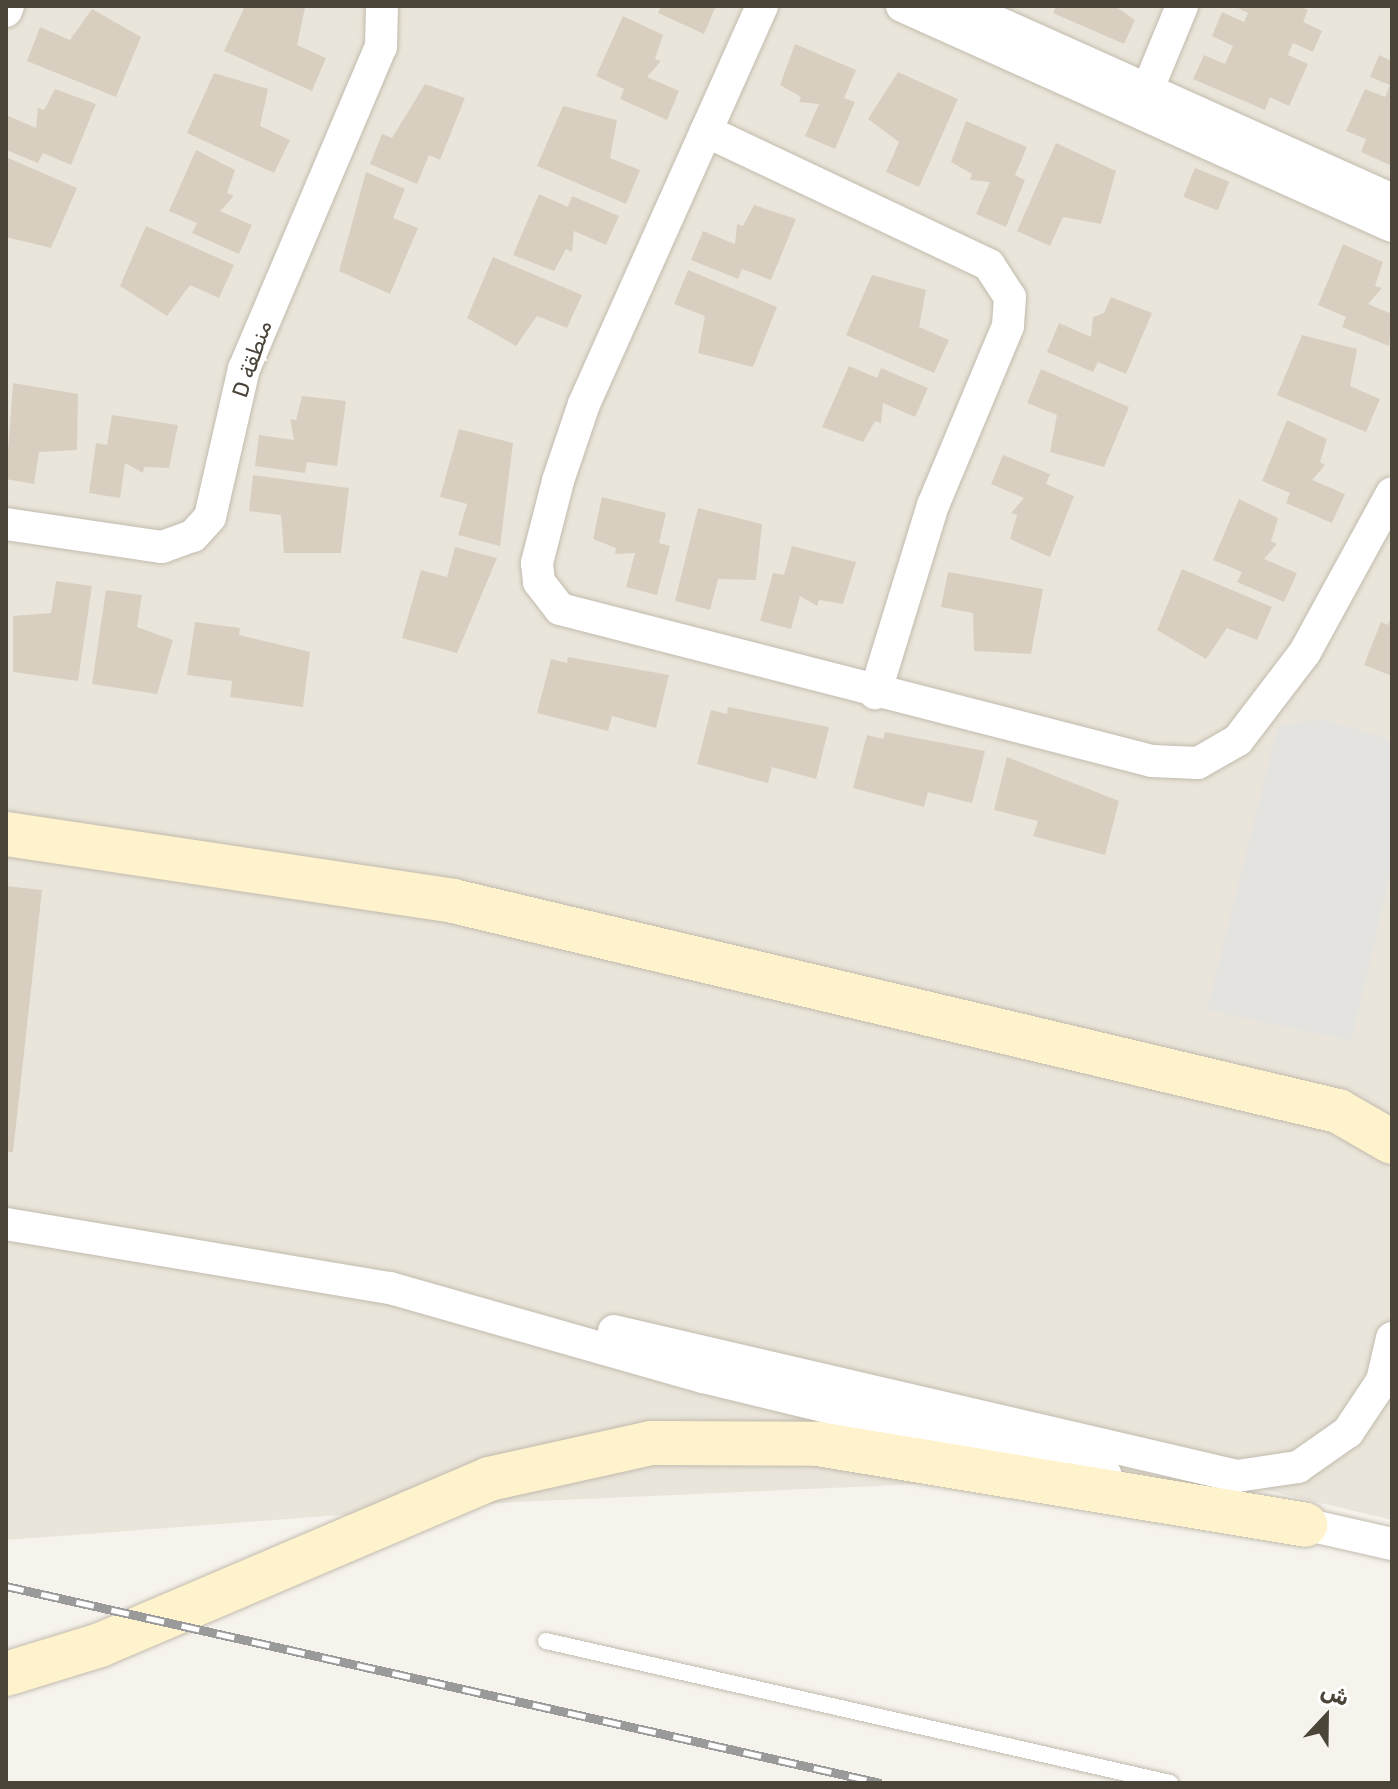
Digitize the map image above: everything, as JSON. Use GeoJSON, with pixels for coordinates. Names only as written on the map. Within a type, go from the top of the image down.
{"type":"FeatureCollection","features":[{"type":"Feature","properties":{"kind":"street","name":"D منطقة"},"geometry":{"type":"LineString","coordinates":[[6,524],[162,547],[193,536],[210,517],[244,369],[381,47],[382,6]]}},
{"type":"Feature","properties":{"kind":"street"},"geometry":{"type":"LineString","coordinates":[[762,6],[584,404],[544,536],[539,582],[560,609],[875,693],[1152,761],[1198,763],[1238,740],[1305,652],[1392,493]]}},
{"type":"Feature","properties":{"kind":"street"},"geometry":{"type":"LineString","coordinates":[[902,6],[1392,226]]}},
{"type":"Feature","properties":{"kind":"street"},"geometry":{"type":"LineString","coordinates":[[961,6],[1392,200]]}},
{"type":"Feature","properties":{"kind":"street"},"geometry":{"type":"LineString","coordinates":[[1147,91],[1182,6]]}},
{"type":"Feature","properties":{"kind":"street"},"geometry":{"type":"LineString","coordinates":[[706,131],[989,265],[1010,297],[1008,326],[933,505],[875,693]]}},
{"type":"Feature","properties":{"kind":"street"},"geometry":{"type":"LineString","coordinates":[[6,834],[453,901],[1338,1111],[1392,1142]]}},
{"type":"Feature","properties":{"kind":"street"},"geometry":{"type":"LineString","coordinates":[[1338,1111],[1392,1108]]}},
{"type":"Feature","properties":{"kind":"street"},"geometry":{"type":"LineString","coordinates":[[6,1224],[254,1260],[1305,1525],[1392,1544]]}},
{"type":"Feature","properties":{"kind":"street"},"geometry":{"type":"LineString","coordinates":[[516,1324],[576,1322],[1237,1476],[1298,1467],[1348,1432],[1382,1381],[1392,1338]]}},
{"type":"Feature","properties":{"kind":"street"},"geometry":{"type":"LineString","coordinates":[[6,1674],[100,1645],[489,1479],[651,1443],[818,1444],[1305,1525]]}},
{"type":"Feature","properties":{"kind":"lane"},"geometry":{"type":"LineString","coordinates":[[546,1641],[1170,1783]]}},
{"type":"Feature","properties":{"kind":"shaded area"},"geometry":{"type":"Polygon","coordinates":[[[6,6],[1392,6],[1392,1520],[1190,1472],[516,1502],[6,1540],[6,6]]]}},
{"type":"Feature","properties":{"kind":"shaded area"},"geometry":{"type":"Polygon","coordinates":[[[1323,719],[1392,740],[1392,866],[1352,1041],[1207,1010],[1278,726],[1323,719]]]}},
{"type":"Feature","properties":{"kind":"building"},"geometry":{"type":"Polygon","coordinates":[[[245,6],[305,8],[297,45],[326,58],[312,91],[224,51],[245,6]]]}},
{"type":"Feature","properties":{"kind":"building"},"geometry":{"type":"Polygon","coordinates":[[[661,6],[716,6],[704,34],[658,13],[661,6]]]}},
{"type":"Feature","properties":{"kind":"building"},"geometry":{"type":"Polygon","coordinates":[[[1056,6],[1115,6],[1135,20],[1124,44],[1053,13],[1056,6]]]}},
{"type":"Feature","properties":{"kind":"building"},"geometry":{"type":"Polygon","coordinates":[[[1234,6],[1300,6],[1308,10],[1303,22],[1322,31],[1313,52],[1293,43],[1288,55],[1308,64],[1289,106],[1270,97],[1265,110],[1193,79],[1204,55],[1225,64],[1233,46],[1212,36],[1222,12],[1244,22],[1248,13],[1234,6]]]}},
{"type":"Feature","properties":{"kind":"building"},"geometry":{"type":"Polygon","coordinates":[[[92,9],[141,37],[116,97],[27,61],[40,27],[70,40],[92,9]]]}},
{"type":"Feature","properties":{"kind":"building"},"geometry":{"type":"Polygon","coordinates":[[[623,16],[663,35],[655,59],[661,61],[647,77],[679,91],[667,120],[620,99],[624,89],[596,76],[623,16]]]}},
{"type":"Feature","properties":{"kind":"building"},"geometry":{"type":"Polygon","coordinates":[[[795,44],[856,70],[844,98],[855,102],[835,149],[805,136],[819,104],[799,102],[801,97],[780,85],[795,44]]]}},
{"type":"Feature","properties":{"kind":"building"},"geometry":{"type":"Polygon","coordinates":[[[1379,55],[1392,61],[1392,166],[1361,152],[1366,139],[1346,131],[1365,89],[1385,97],[1390,85],[1370,77],[1379,55]]]}},
{"type":"Feature","properties":{"kind":"building"},"geometry":{"type":"Polygon","coordinates":[[[898,72],[958,99],[919,187],[886,172],[899,142],[868,119],[898,72]]]}},
{"type":"Feature","properties":{"kind":"building"},"geometry":{"type":"Polygon","coordinates":[[[214,73],[268,89],[260,126],[290,140],[274,173],[187,133],[214,73]]]}},
{"type":"Feature","properties":{"kind":"building"},"geometry":{"type":"Polygon","coordinates":[[[425,84],[465,98],[440,160],[429,155],[417,184],[370,164],[382,134],[392,138],[425,84]]]}},
{"type":"Feature","properties":{"kind":"building"},"geometry":{"type":"Polygon","coordinates":[[[55,89],[96,104],[71,165],[43,153],[38,163],[6,150],[6,115],[36,128],[38,108],[44,110],[55,89]]]}},
{"type":"Feature","properties":{"kind":"building"},"geometry":{"type":"Polygon","coordinates":[[[563,106],[617,120],[610,158],[640,170],[626,204],[537,166],[563,106]]]}},
{"type":"Feature","properties":{"kind":"building"},"geometry":{"type":"Polygon","coordinates":[[[966,121],[1027,147],[1015,175],[1025,180],[1006,227],[976,214],[990,182],[970,180],[972,174],[951,162],[966,121]]]}},
{"type":"Feature","properties":{"kind":"building"},"geometry":{"type":"Polygon","coordinates":[[[1056,143],[1116,171],[1101,224],[1063,217],[1050,246],[1017,231],[1056,143]]]}},
{"type":"Feature","properties":{"kind":"building"},"geometry":{"type":"Polygon","coordinates":[[[196,150],[235,170],[227,193],[234,196],[220,211],[252,225],[239,254],[192,233],[197,223],[169,211],[196,150]]]}},
{"type":"Feature","properties":{"kind":"building"},"geometry":{"type":"Polygon","coordinates":[[[6,157],[77,188],[51,248],[6,237],[6,157]]]}},
{"type":"Feature","properties":{"kind":"building"},"geometry":{"type":"Polygon","coordinates":[[[1195,168],[1229,182],[1218,211],[1183,197],[1195,168]]]}},
{"type":"Feature","properties":{"kind":"building"},"geometry":{"type":"Polygon","coordinates":[[[366,172],[405,189],[393,218],[418,228],[390,294],[339,271],[366,172]]]}},
{"type":"Feature","properties":{"kind":"building"},"geometry":{"type":"Polygon","coordinates":[[[539,194],[568,207],[572,196],[619,216],[606,245],[574,231],[572,252],[566,249],[554,271],[513,255],[539,194]]]}},
{"type":"Feature","properties":{"kind":"building"},"geometry":{"type":"Polygon","coordinates":[[[754,205],[796,219],[771,280],[742,269],[738,279],[691,260],[703,231],[735,244],[737,224],[743,226],[754,205]]]}},
{"type":"Feature","properties":{"kind":"building"},"geometry":{"type":"Polygon","coordinates":[[[146,226],[234,265],[219,298],[190,285],[167,316],[120,286],[146,226]]]}},
{"type":"Feature","properties":{"kind":"building"},"geometry":{"type":"Polygon","coordinates":[[[1343,244],[1383,262],[1375,286],[1382,288],[1368,304],[1392,314],[1389,346],[1342,327],[1346,317],[1318,305],[1343,244]]]}},
{"type":"Feature","properties":{"kind":"building"},"geometry":{"type":"Polygon","coordinates":[[[493,257],[582,295],[567,328],[537,316],[516,346],[467,318],[493,257]]]}},
{"type":"Feature","properties":{"kind":"building"},"geometry":{"type":"Polygon","coordinates":[[[688,270],[777,307],[753,367],[698,353],[705,316],[674,304],[688,270]]]}},
{"type":"Feature","properties":{"kind":"building"},"geometry":{"type":"Polygon","coordinates":[[[872,275],[926,290],[919,327],[949,340],[934,373],[846,335],[872,275]]]}},
{"type":"Feature","properties":{"kind":"building"},"geometry":{"type":"Polygon","coordinates":[[[1111,297],[1152,313],[1126,374],[1098,362],[1093,372],[1047,352],[1059,323],[1091,337],[1093,317],[1104,313],[1111,297]]]}},
{"type":"Feature","properties":{"kind":"building"},"geometry":{"type":"Polygon","coordinates":[[[1302,335],[1357,349],[1350,386],[1380,399],[1366,432],[1277,395],[1302,335]]]}},
{"type":"Feature","properties":{"kind":"building"},"geometry":{"type":"Polygon","coordinates":[[[849,366],[877,378],[881,368],[928,388],[915,417],[883,403],[881,423],[875,421],[863,442],[822,427],[849,366]]]}},
{"type":"Feature","properties":{"kind":"building"},"geometry":{"type":"Polygon","coordinates":[[[1041,369],[1129,407],[1104,467],[1050,452],[1057,415],[1027,403],[1041,369]]]}},
{"type":"Feature","properties":{"kind":"building"},"geometry":{"type":"Polygon","coordinates":[[[13,383],[78,394],[77,450],[39,452],[34,484],[6,479],[13,383]]]}},
{"type":"Feature","properties":{"kind":"building"},"geometry":{"type":"Polygon","coordinates":[[[302,396],[346,401],[337,466],[307,462],[305,473],[255,466],[259,435],[294,440],[290,419],[296,420],[302,396]]]}},
{"type":"Feature","properties":{"kind":"building"},"geometry":{"type":"Polygon","coordinates":[[[112,415],[178,425],[169,468],[144,467],[143,473],[125,463],[120,498],[89,493],[96,443],[107,445],[112,415]]]}},
{"type":"Feature","properties":{"kind":"building"},"geometry":{"type":"Polygon","coordinates":[[[1287,420],[1327,439],[1320,462],[1325,465],[1312,480],[1345,494],[1332,523],[1286,503],[1290,493],[1262,481],[1287,420]]]}},
{"type":"Feature","properties":{"kind":"building"},"geometry":{"type":"Polygon","coordinates":[[[459,429],[513,443],[500,546],[458,535],[467,504],[440,497],[459,429]]]}},
{"type":"Feature","properties":{"kind":"building"},"geometry":{"type":"Polygon","coordinates":[[[1003,455],[1050,474],[1046,484],[1074,496],[1050,557],[1010,539],[1017,515],[1011,513],[1024,498],[991,484],[1003,455]]]}},
{"type":"Feature","properties":{"kind":"building"},"geometry":{"type":"Polygon","coordinates":[[[253,475],[349,488],[341,553],[284,553],[281,515],[249,511],[253,475]]]}},
{"type":"Feature","properties":{"kind":"building"},"geometry":{"type":"Polygon","coordinates":[[[602,497],[666,513],[659,543],[670,546],[657,595],[626,587],[635,553],[615,554],[616,548],[593,539],[602,497]]]}},
{"type":"Feature","properties":{"kind":"building"},"geometry":{"type":"Polygon","coordinates":[[[1239,499],[1278,518],[1271,541],[1277,544],[1264,559],[1297,573],[1284,602],[1237,582],[1242,572],[1213,560],[1239,499]]]}},
{"type":"Feature","properties":{"kind":"building"},"geometry":{"type":"Polygon","coordinates":[[[698,508],[762,524],[756,580],[718,579],[710,610],[675,601],[698,508]]]}},
{"type":"Feature","properties":{"kind":"building"},"geometry":{"type":"Polygon","coordinates":[[[792,546],[856,562],[843,604],[819,600],[817,606],[800,596],[791,629],[760,621],[773,573],[784,575],[792,546]]]}},
{"type":"Feature","properties":{"kind":"building"},"geometry":{"type":"Polygon","coordinates":[[[455,547],[497,558],[457,653],[402,638],[421,570],[447,577],[455,547]]]}},
{"type":"Feature","properties":{"kind":"building"},"geometry":{"type":"Polygon","coordinates":[[[1182,569],[1272,607],[1257,640],[1227,628],[1206,659],[1157,630],[1182,569]]]}},
{"type":"Feature","properties":{"kind":"building"},"geometry":{"type":"Polygon","coordinates":[[[948,572],[1043,589],[1031,654],[974,651],[973,613],[941,607],[948,572]]]}},
{"type":"Feature","properties":{"kind":"building"},"geometry":{"type":"Polygon","coordinates":[[[56,581],[92,586],[78,681],[13,672],[13,616],[51,613],[56,581]]]}},
{"type":"Feature","properties":{"kind":"building"},"geometry":{"type":"Polygon","coordinates":[[[106,590],[142,595],[137,627],[173,640],[157,694],[92,684],[106,590]]]}},
{"type":"Feature","properties":{"kind":"building"},"geometry":{"type":"Polygon","coordinates":[[[1392,614],[1392,676],[1364,665],[1381,622],[1388,625],[1392,614]]]}},
{"type":"Feature","properties":{"kind":"building"},"geometry":{"type":"Polygon","coordinates":[[[195,622],[240,628],[239,635],[310,652],[303,707],[230,697],[232,681],[187,675],[195,622]]]}},
{"type":"Feature","properties":{"kind":"building"},"geometry":{"type":"Polygon","coordinates":[[[568,657],[669,675],[656,728],[612,716],[608,731],[537,713],[551,659],[567,663],[568,657]]]}},
{"type":"Feature","properties":{"kind":"building"},"geometry":{"type":"Polygon","coordinates":[[[728,707],[829,727],[816,779],[772,767],[768,783],[697,764],[711,710],[727,714],[728,707]]]}},
{"type":"Feature","properties":{"kind":"building"},"geometry":{"type":"Polygon","coordinates":[[[885,732],[985,751],[972,803],[928,792],[924,807],[853,788],[867,735],[883,739],[885,732]]]}},
{"type":"Feature","properties":{"kind":"building"},"geometry":{"type":"Polygon","coordinates":[[[1007,757],[1119,801],[1105,855],[1033,836],[1038,821],[994,810],[1007,757]]]}},
{"type":"Feature","properties":{"kind":"building"},"geometry":{"type":"Polygon","coordinates":[[[6,886],[42,890],[13,1152],[6,1152],[6,886]]]}},
{"type":"Feature","properties":{"kind":"railway"},"geometry":{"type":"LineString","coordinates":[[6,1586],[881,1783]]}}]}
